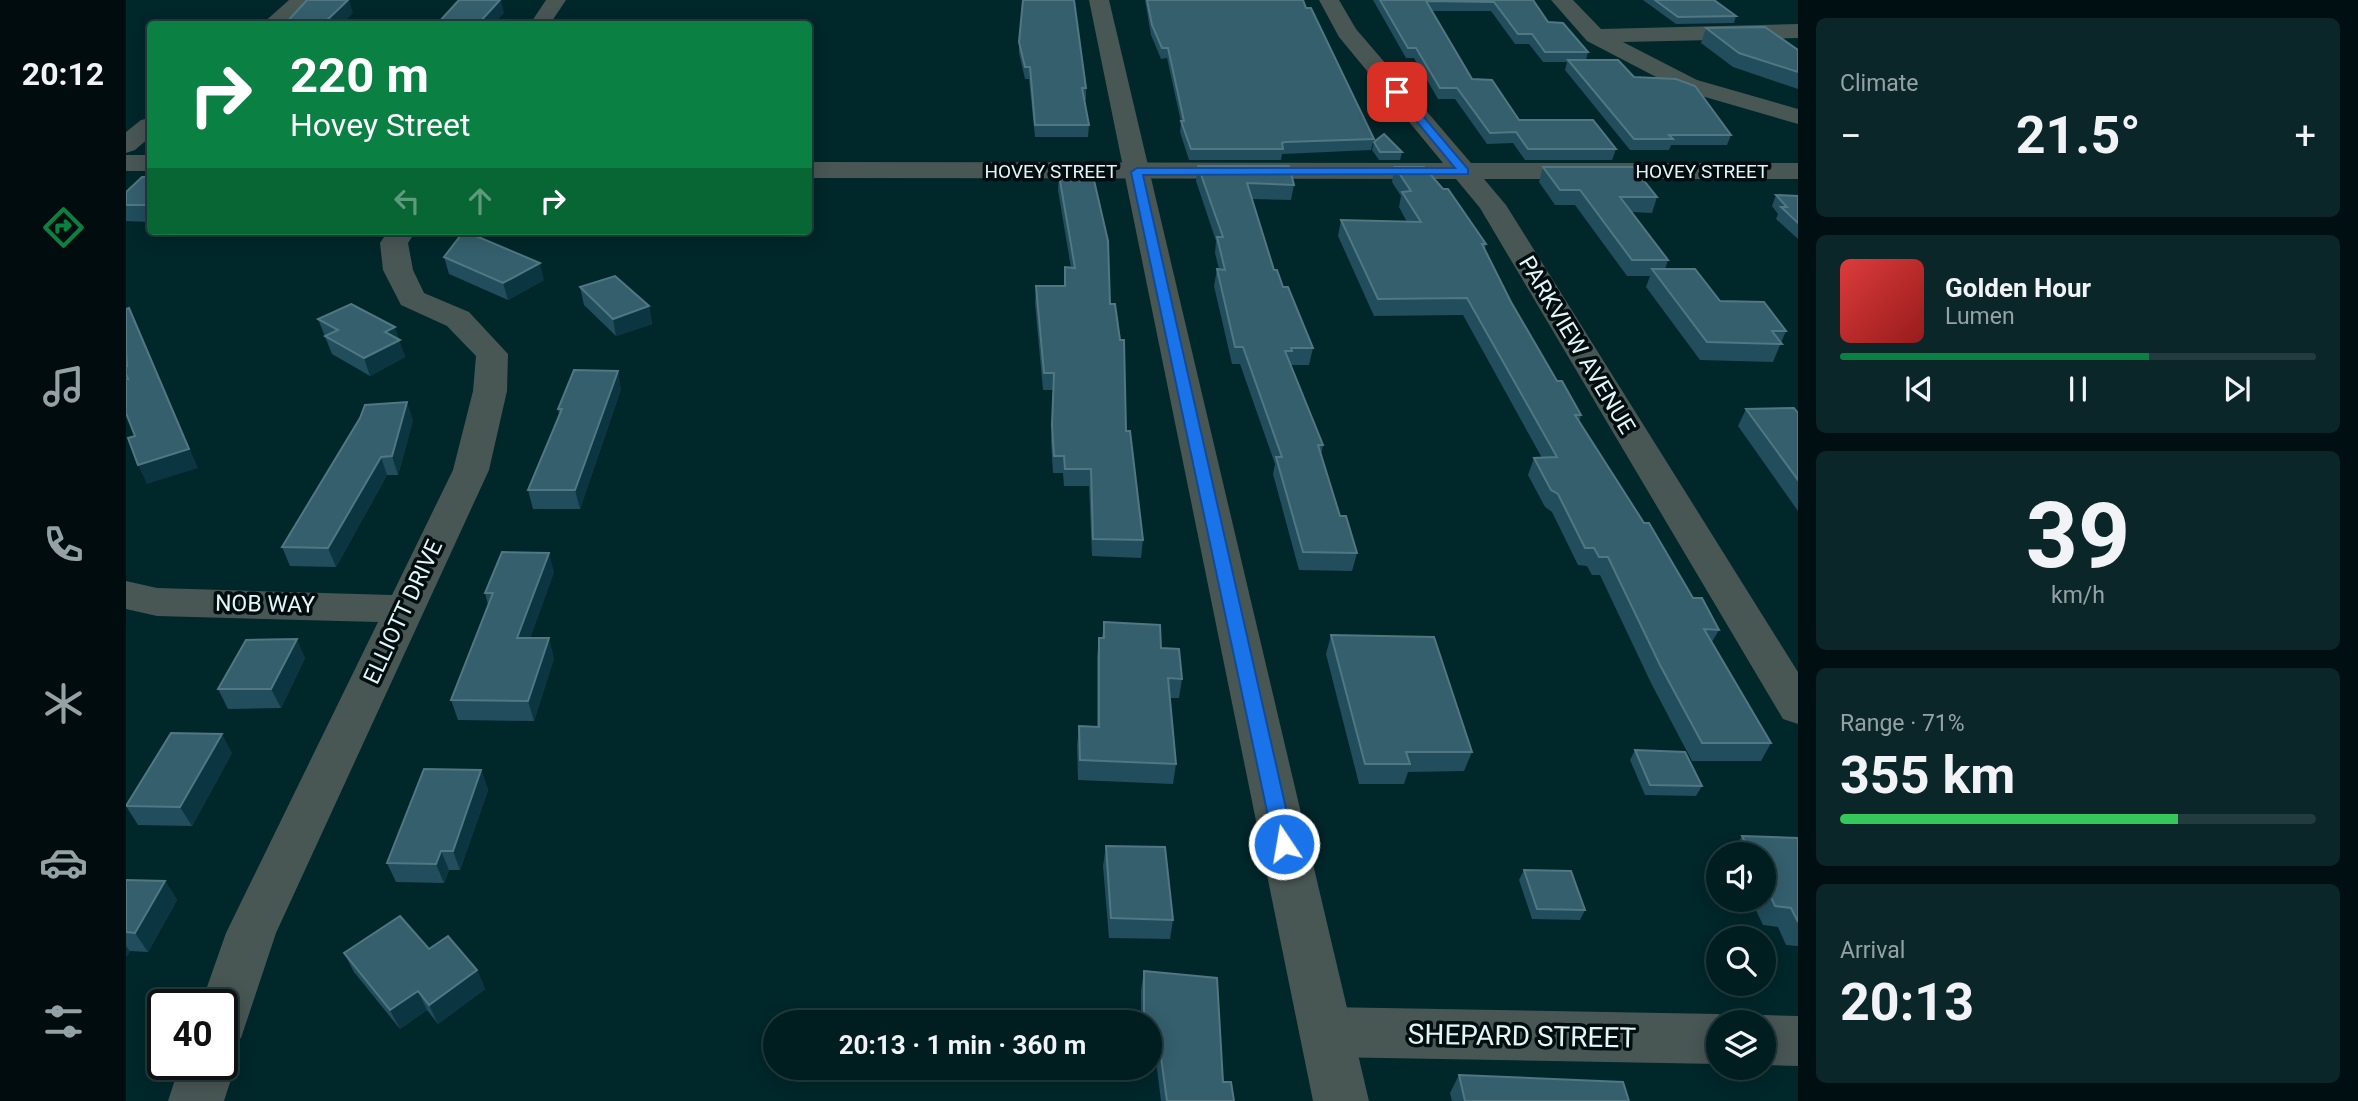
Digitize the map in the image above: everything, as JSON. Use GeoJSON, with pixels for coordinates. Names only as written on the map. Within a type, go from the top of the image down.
{"type":"FeatureCollection","features":[{"type":"Feature","properties":{"kind":"street"},"geometry":{"type":"LineString","coordinates":[[276,21],[302,0]]}},
{"type":"Feature","properties":{"kind":"street"},"geometry":{"type":"LineString","coordinates":[[542,21],[556,0]]}},
{"type":"Feature","properties":{"kind":"street"},"geometry":{"type":"LineString","coordinates":[[1099,0],[1341,1101]]}},
{"type":"Feature","properties":{"kind":"street","name":"PARKVIEW AVENUE"},"geometry":{"type":"LineString","coordinates":[[1329,0],[1348,32],[1499,216],[1798,708]]}},
{"type":"Feature","properties":{"kind":"street"},"geometry":{"type":"LineString","coordinates":[[1561,0],[1595,36],[1689,85],[1798,117]]}},
{"type":"Feature","properties":{"kind":"street"},"geometry":{"type":"LineString","coordinates":[[1595,36],[1798,31]]}},
{"type":"Feature","properties":{"kind":"street"},"geometry":{"type":"LineString","coordinates":[[126,145],[147,128]]}},
{"type":"Feature","properties":{"kind":"street"},"geometry":{"type":"LineString","coordinates":[[126,163],[147,163]]}},
{"type":"Feature","properties":{"kind":"street","name":"HOVEY STREET"},"geometry":{"type":"LineString","coordinates":[[812,170],[1798,171]]}},
{"type":"Feature","properties":{"kind":"street","name":"ELLIOTT DRIVE"},"geometry":{"type":"LineString","coordinates":[[233,989],[251,933],[471,470],[490,391],[492,354],[458,320],[412,299],[398,270],[394,243],[399,235]]}},
{"type":"Feature","properties":{"kind":"street","name":"NOB WAY"},"geometry":{"type":"LineString","coordinates":[[126,595],[157,602],[405,609]]}},
{"type":"Feature","properties":{"kind":"street","name":"SHEPARD STREET"},"geometry":{"type":"LineString","coordinates":[[1326,1032],[1706,1039]]}},
{"type":"Feature","properties":{"kind":"street"},"geometry":{"type":"LineString","coordinates":[[1776,1040],[1798,1041]]}},
{"type":"Feature","properties":{"kind":"street"},"geometry":{"type":"LineString","coordinates":[[196,1101],[203,1080]]}},
{"type":"Feature","properties":{"kind":"building"},"geometry":{"type":"Polygon","coordinates":[[[307,0],[348,0],[326,21],[288,21],[307,0]]]}},
{"type":"Feature","properties":{"kind":"building"},"geometry":{"type":"Polygon","coordinates":[[[459,0],[500,0],[481,21],[440,21],[459,0]]]}},
{"type":"Feature","properties":{"kind":"building"},"geometry":{"type":"Polygon","coordinates":[[[1023,0],[1074,0],[1086,88],[1082,88],[1089,125],[1035,125],[1030,67],[1025,67],[1019,42],[1023,0]]]}},
{"type":"Feature","properties":{"kind":"building"},"geometry":{"type":"Polygon","coordinates":[[[1147,0],[1303,0],[1306,8],[1311,8],[1374,139],[1285,142],[1282,143],[1283,149],[1191,149],[1181,121],[1184,121],[1168,48],[1162,48],[1152,25],[1147,0]]]}},
{"type":"Feature","properties":{"kind":"building"},"geometry":{"type":"Polygon","coordinates":[[[1380,0],[1533,0],[1548,22],[1563,23],[1588,52],[1545,52],[1532,34],[1518,34],[1494,2],[1426,1],[1472,79],[1492,80],[1519,120],[1593,120],[1616,149],[1528,149],[1516,132],[1490,133],[1457,88],[1440,88],[1416,48],[1408,48],[1380,0]]]}},
{"type":"Feature","properties":{"kind":"building"},"geometry":{"type":"Polygon","coordinates":[[[1655,0],[1714,0],[1736,16],[1678,17],[1655,0]]]}},
{"type":"Feature","properties":{"kind":"building"},"geometry":{"type":"Polygon","coordinates":[[[1765,27],[1798,50],[1798,72],[1739,53],[1706,28],[1765,27]]]}},
{"type":"Feature","properties":{"kind":"building"},"geometry":{"type":"Polygon","coordinates":[[[1568,60],[1618,60],[1634,77],[1676,79],[1695,86],[1731,135],[1669,135],[1673,139],[1634,139],[1568,60]]]}},
{"type":"Feature","properties":{"kind":"building"},"geometry":{"type":"Polygon","coordinates":[[[1384,134],[1402,152],[1380,152],[1374,142],[1384,134]]]}},
{"type":"Feature","properties":{"kind":"building"},"geometry":{"type":"Polygon","coordinates":[[[1198,166],[1289,166],[1294,185],[1247,183],[1274,270],[1277,270],[1283,287],[1288,287],[1313,348],[1291,348],[1292,351],[1285,351],[1323,445],[1318,445],[1340,516],[1346,516],[1357,553],[1303,552],[1276,457],[1282,457],[1243,347],[1235,347],[1217,269],[1225,270],[1217,237],[1223,237],[1198,166]]]}},
{"type":"Feature","properties":{"kind":"building"},"geometry":{"type":"Polygon","coordinates":[[[1395,167],[1424,167],[1443,189],[1448,189],[1486,244],[1482,244],[1511,302],[1557,381],[1562,381],[1581,415],[1575,415],[1644,523],[1649,523],[1693,598],[1702,598],[1719,630],[1704,629],[1771,743],[1702,743],[1660,665],[1608,557],[1599,557],[1594,548],[1585,548],[1558,494],[1551,490],[1534,458],[1557,457],[1467,298],[1378,299],[1341,220],[1421,222],[1402,192],[1411,191],[1395,167]]]}},
{"type":"Feature","properties":{"kind":"building"},"geometry":{"type":"Polygon","coordinates":[[[1543,167],[1633,167],[1657,197],[1620,197],[1668,260],[1632,260],[1580,190],[1560,190],[1543,167]]]}},
{"type":"Feature","properties":{"kind":"building"},"geometry":{"type":"Polygon","coordinates":[[[1059,175],[1093,176],[1108,241],[1110,304],[1115,304],[1120,340],[1124,340],[1126,431],[1130,431],[1143,540],[1093,539],[1091,469],[1065,469],[1064,456],[1054,456],[1054,373],[1044,373],[1036,286],[1065,286],[1065,267],[1075,268],[1059,175]]]}},
{"type":"Feature","properties":{"kind":"building"},"geometry":{"type":"Polygon","coordinates":[[[142,177],[147,177],[147,205],[126,205],[126,192],[142,177]]]}},
{"type":"Feature","properties":{"kind":"building"},"geometry":{"type":"Polygon","coordinates":[[[1776,195],[1798,196],[1798,223],[1781,207],[1787,207],[1776,195]]]}},
{"type":"Feature","properties":{"kind":"building"},"geometry":{"type":"Polygon","coordinates":[[[461,235],[474,235],[540,263],[503,283],[444,257],[461,235]]]}},
{"type":"Feature","properties":{"kind":"building"},"geometry":{"type":"Polygon","coordinates":[[[1652,269],[1695,269],[1720,301],[1764,302],[1786,331],[1772,331],[1782,344],[1707,342],[1652,269]]]}},
{"type":"Feature","properties":{"kind":"building"},"geometry":{"type":"Polygon","coordinates":[[[615,276],[649,306],[613,319],[580,287],[615,276]]]}},
{"type":"Feature","properties":{"kind":"building"},"geometry":{"type":"Polygon","coordinates":[[[351,304],[395,327],[385,332],[400,340],[364,358],[325,336],[338,330],[318,319],[351,304]]]}},
{"type":"Feature","properties":{"kind":"building"},"geometry":{"type":"Polygon","coordinates":[[[129,308],[189,449],[138,465],[128,438],[135,436],[126,413],[126,309],[129,308]]]}},
{"type":"Feature","properties":{"kind":"building"},"geometry":{"type":"Polygon","coordinates":[[[574,370],[618,371],[575,490],[528,490],[562,409],[558,409],[574,370]]]}},
{"type":"Feature","properties":{"kind":"building"},"geometry":{"type":"Polygon","coordinates":[[[407,402],[392,456],[381,457],[328,548],[282,547],[360,418],[365,405],[407,402]]]}},
{"type":"Feature","properties":{"kind":"building"},"geometry":{"type":"Polygon","coordinates":[[[1794,408],[1798,413],[1798,480],[1746,409],[1794,408]]]}},
{"type":"Feature","properties":{"kind":"building"},"geometry":{"type":"Polygon","coordinates":[[[502,552],[549,553],[517,638],[549,638],[528,701],[451,700],[493,593],[485,593],[502,552]]]}},
{"type":"Feature","properties":{"kind":"building"},"geometry":{"type":"Polygon","coordinates":[[[1104,622],[1160,625],[1161,648],[1179,649],[1182,679],[1168,678],[1176,764],[1080,760],[1079,726],[1099,727],[1099,638],[1104,638],[1104,622]]]}},
{"type":"Feature","properties":{"kind":"building"},"geometry":{"type":"Polygon","coordinates":[[[1331,635],[1434,637],[1472,752],[1406,752],[1410,764],[1365,764],[1331,635]]]}},
{"type":"Feature","properties":{"kind":"building"},"geometry":{"type":"Polygon","coordinates":[[[297,639],[271,689],[218,689],[246,640],[297,639]]]}},
{"type":"Feature","properties":{"kind":"building"},"geometry":{"type":"Polygon","coordinates":[[[171,733],[222,734],[180,807],[126,806],[171,733]]]}},
{"type":"Feature","properties":{"kind":"building"},"geometry":{"type":"Polygon","coordinates":[[[1635,750],[1685,752],[1702,786],[1650,785],[1635,750]]]}},
{"type":"Feature","properties":{"kind":"building"},"geometry":{"type":"Polygon","coordinates":[[[424,769],[481,770],[453,851],[441,851],[436,864],[387,863],[424,769]]]}},
{"type":"Feature","properties":{"kind":"building"},"geometry":{"type":"Polygon","coordinates":[[[1742,836],[1798,838],[1798,922],[1791,908],[1776,906],[1776,842],[1745,842],[1742,836]]]}},
{"type":"Feature","properties":{"kind":"building"},"geometry":{"type":"Polygon","coordinates":[[[1106,846],[1165,847],[1173,920],[1111,918],[1106,846]]]}},
{"type":"Feature","properties":{"kind":"building"},"geometry":{"type":"Polygon","coordinates":[[[1524,870],[1571,871],[1585,910],[1537,909],[1524,870]]]}},
{"type":"Feature","properties":{"kind":"building"},"geometry":{"type":"Polygon","coordinates":[[[126,880],[165,881],[135,933],[126,932],[126,880]]]}},
{"type":"Feature","properties":{"kind":"building"},"geometry":{"type":"Polygon","coordinates":[[[400,916],[429,949],[448,936],[477,970],[429,1005],[418,991],[390,1010],[344,953],[400,916]]]}},
{"type":"Feature","properties":{"kind":"building"},"geometry":{"type":"Polygon","coordinates":[[[1144,971],[1217,978],[1223,1082],[1231,1082],[1234,1101],[1167,1101],[1162,1064],[1162,1010],[1144,1010],[1144,971]]]}},
{"type":"Feature","properties":{"kind":"building"},"geometry":{"type":"Polygon","coordinates":[[[1459,1075],[1623,1082],[1629,1101],[1465,1101],[1459,1075]]]}},
{"type":"Feature","properties":{"kind":"route"},"geometry":{"type":"LineString","coordinates":[[1284,844],[1137,172],[1464,171],[1397,92]]}}]}
